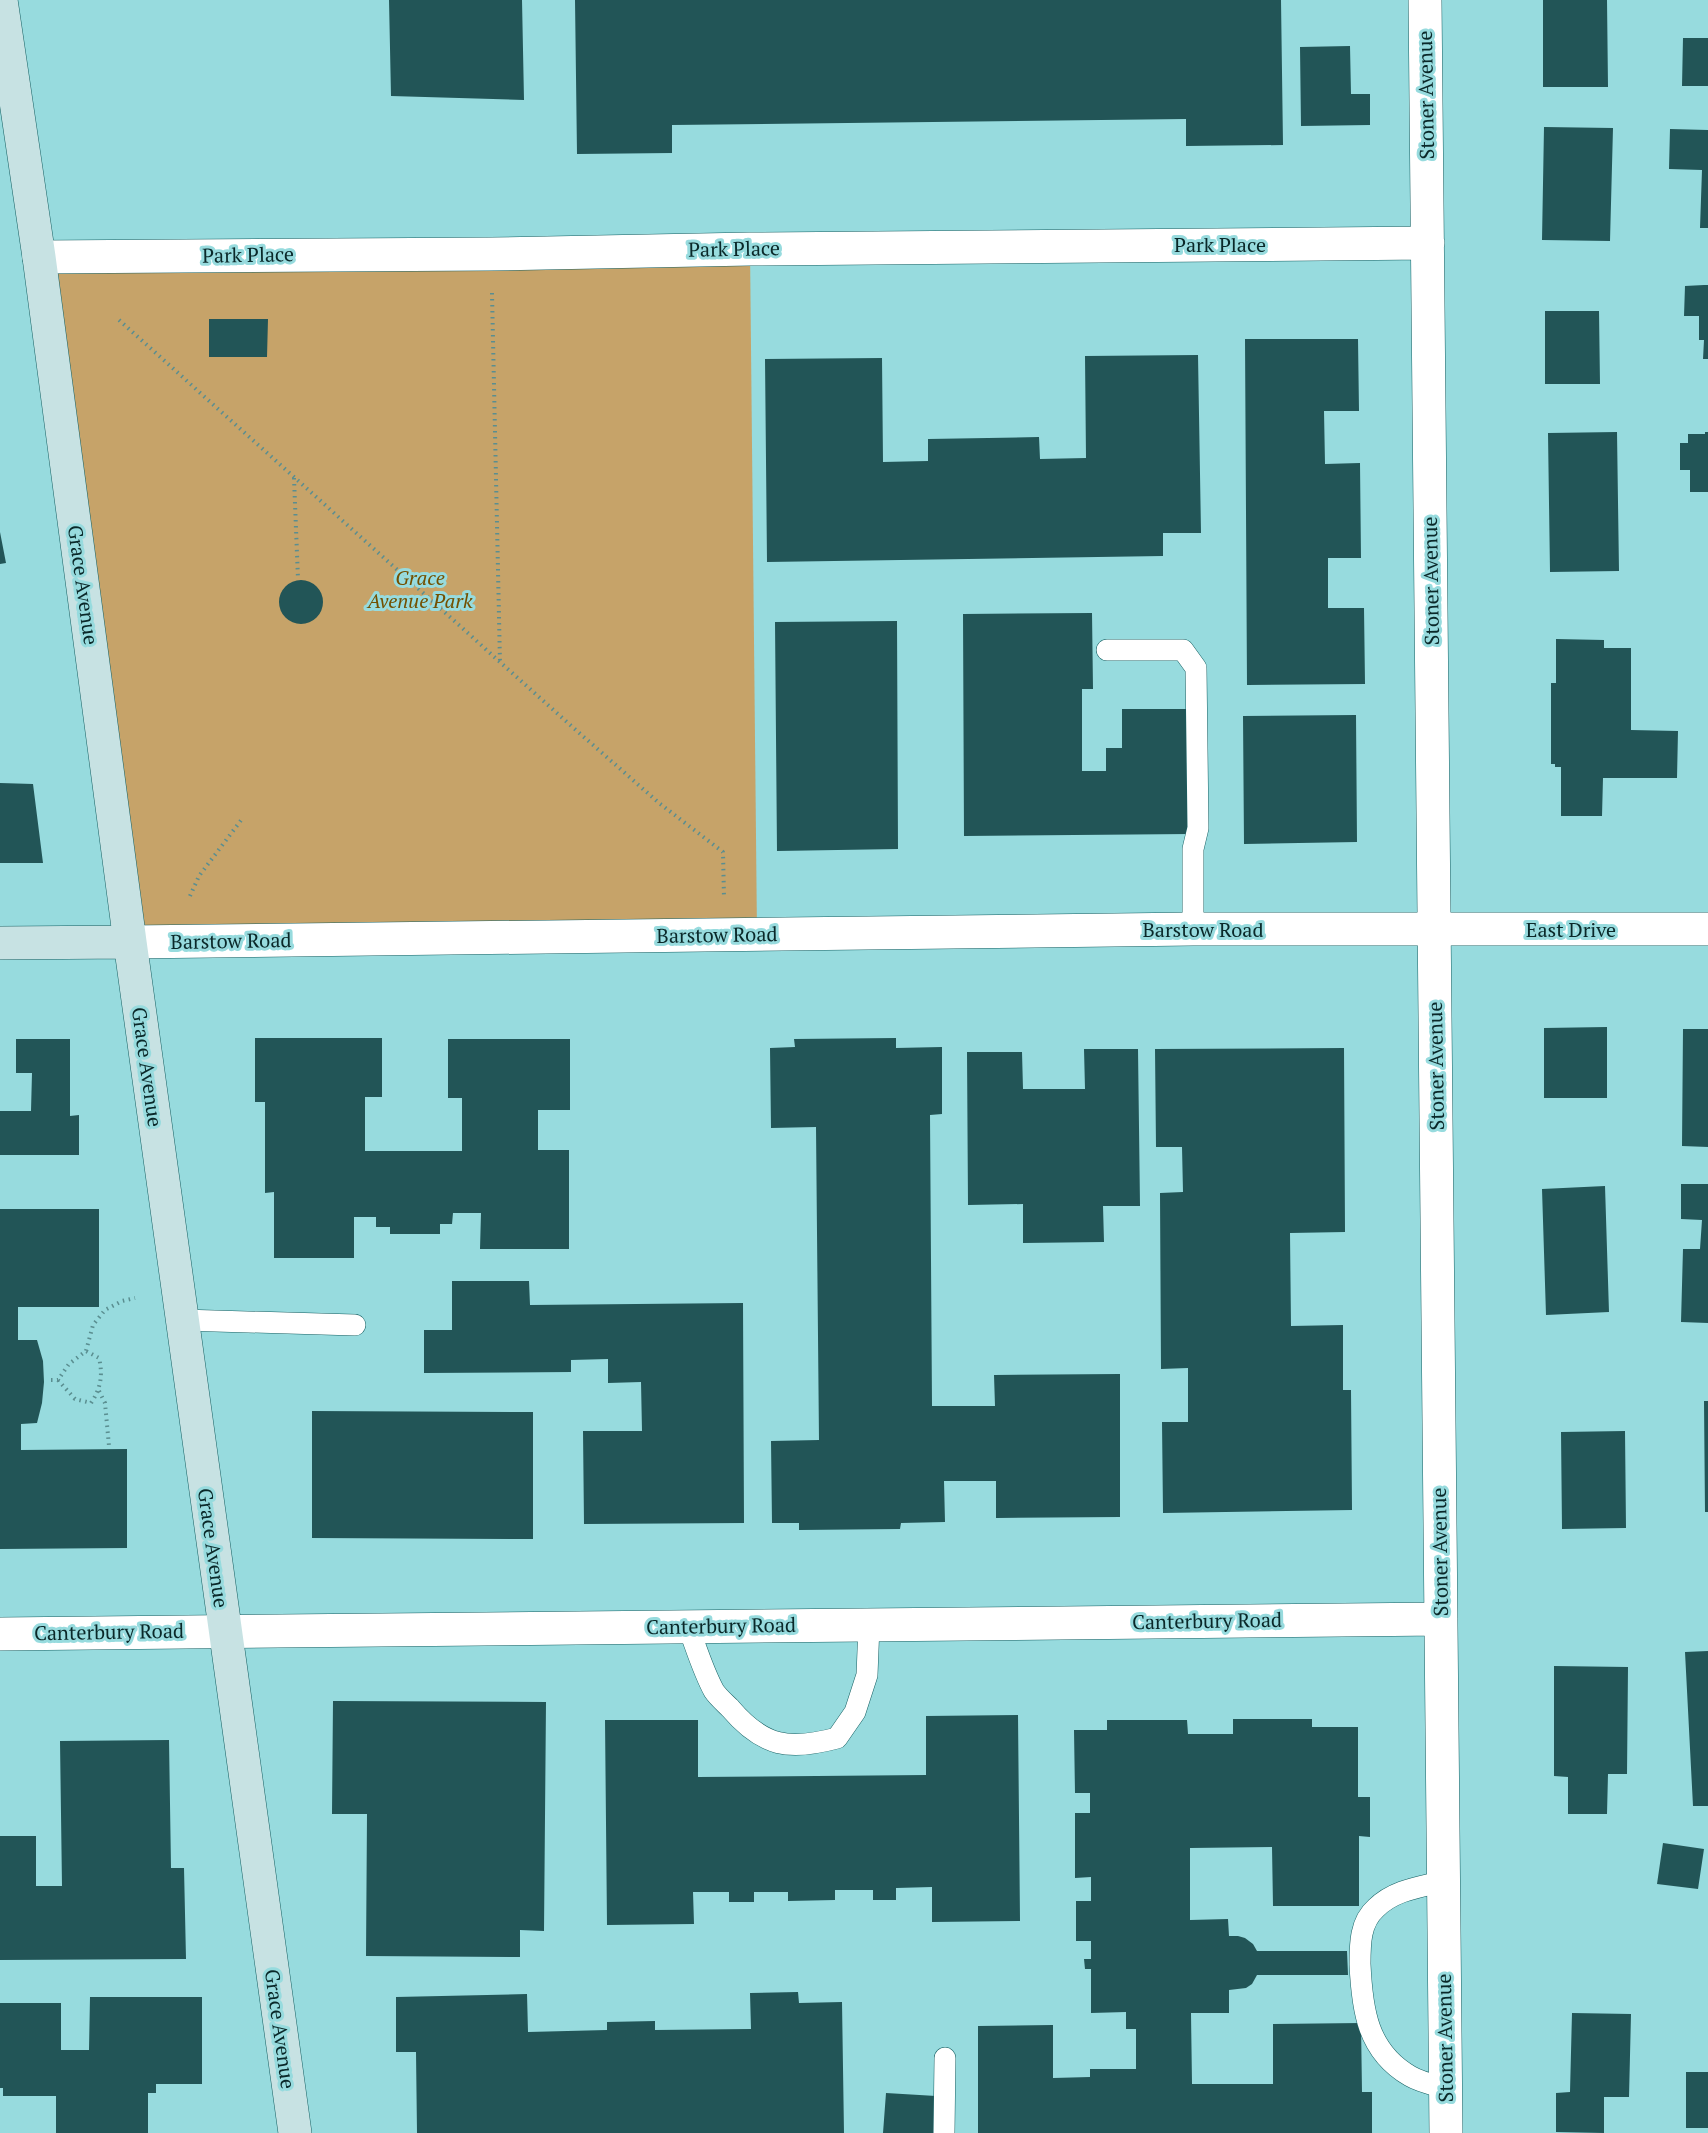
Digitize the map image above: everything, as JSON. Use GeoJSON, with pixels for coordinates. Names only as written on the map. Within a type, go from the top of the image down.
{"type":"FeatureCollection","features":[{"type":"Feature","properties":{"kind":"street","name":"Grace Avenue"},"geometry":{"type":"LineString","coordinates":[[1,0],[9,122],[39,257],[130,942],[295,2133]]}},
{"type":"Feature","properties":{"kind":"street","name":"Stoner Avenue"},"geometry":{"type":"LineString","coordinates":[[1425,0],[1446,2133]]}},
{"type":"Feature","properties":{"kind":"street","name":"Park Place"},"geometry":{"type":"LineString","coordinates":[[39,257],[1428,243]]}},
{"type":"Feature","properties":{"kind":"street","name":"Barstow Road"},"geometry":{"type":"LineString","coordinates":[[0,944],[1192,929],[1435,931]]}},
{"type":"Feature","properties":{"kind":"street","name":"East Drive"},"geometry":{"type":"LineString","coordinates":[[1435,931],[1708,929]]}},
{"type":"Feature","properties":{"kind":"street","name":"Canterbury Road"},"geometry":{"type":"LineString","coordinates":[[0,1634],[1441,1619]]}},
{"type":"Feature","properties":{"kind":"lane"},"geometry":{"type":"LineString","coordinates":[[1107,650],[1183,650],[1196,668],[1198,828],[1193,849],[1192,929]]}},
{"type":"Feature","properties":{"kind":"lane"},"geometry":{"type":"LineString","coordinates":[[182,1320],[355,1325]]}},
{"type":"Feature","properties":{"kind":"lane"},"geometry":{"type":"LineString","coordinates":[[688,1626],[715,1691],[739,1719],[763,1738],[787,1744],[811,1745],[837,1738],[855,1712],[867,1675],[869,1624]]}},
{"type":"Feature","properties":{"kind":"lane"},"geometry":{"type":"LineString","coordinates":[[1444,1881],[1401,1892],[1375,1908],[1367,1918],[1362,1932],[1360,1952],[1361,1996],[1367,2025],[1376,2041],[1392,2061],[1411,2077],[1445,2088]]}},
{"type":"Feature","properties":{"kind":"lane"},"geometry":{"type":"LineString","coordinates":[[944,2133],[945,2058]]}},
{"type":"Feature","properties":{"kind":"path"},"geometry":{"type":"LineString","coordinates":[[491,254],[500,664]]}},
{"type":"Feature","properties":{"kind":"path"},"geometry":{"type":"LineString","coordinates":[[119,320],[500,664],[659,803],[723,852],[724,902]]}},
{"type":"Feature","properties":{"kind":"path"},"geometry":{"type":"LineString","coordinates":[[294,476],[298,579]]}},
{"type":"Feature","properties":{"kind":"path"},"geometry":{"type":"LineString","coordinates":[[190,896],[199,876],[242,819]]}},
{"type":"Feature","properties":{"kind":"path"},"geometry":{"type":"LineString","coordinates":[[58,1380],[69,1364],[86,1351],[93,1325],[105,1310],[122,1301],[135,1298]]}},
{"type":"Feature","properties":{"kind":"path"},"geometry":{"type":"LineString","coordinates":[[51,1380],[58,1380],[75,1399],[91,1402],[99,1390],[102,1370],[99,1358],[86,1351]]}},
{"type":"Feature","properties":{"kind":"path"},"geometry":{"type":"LineString","coordinates":[[99,1390],[105,1403],[109,1446]]}},
{"type":"Feature","properties":{"kind":"green space","name":"Grace Avenue Park"},"geometry":{"type":"Polygon","coordinates":[[[750,249],[757,934],[130,942],[39,257],[750,249]]]}},
{"type":"Feature","properties":{"kind":"building"},"geometry":{"type":"Polygon","coordinates":[[[389,0],[522,0],[524,100],[391,96],[389,0]]]}},
{"type":"Feature","properties":{"kind":"building"},"geometry":{"type":"Polygon","coordinates":[[[575,0],[1281,0],[1283,145],[1186,146],[1186,119],[672,125],[672,153],[577,154],[575,0]]]}},
{"type":"Feature","properties":{"kind":"building"},"geometry":{"type":"Polygon","coordinates":[[[1543,0],[1607,0],[1608,87],[1543,87],[1543,0]]]}},
{"type":"Feature","properties":{"kind":"building"},"geometry":{"type":"Polygon","coordinates":[[[1683,38],[1708,38],[1708,86],[1682,86],[1683,38]]]}},
{"type":"Feature","properties":{"kind":"building"},"geometry":{"type":"Polygon","coordinates":[[[1350,46],[1351,94],[1370,94],[1370,125],[1301,126],[1300,47],[1350,46]]]}},
{"type":"Feature","properties":{"kind":"building"},"geometry":{"type":"Polygon","coordinates":[[[1544,127],[1613,128],[1610,241],[1542,240],[1544,127]]]}},
{"type":"Feature","properties":{"kind":"building"},"geometry":{"type":"Polygon","coordinates":[[[1670,129],[1708,130],[1708,228],[1700,228],[1702,170],[1669,169],[1670,129]]]}},
{"type":"Feature","properties":{"kind":"building"},"geometry":{"type":"Polygon","coordinates":[[[1708,285],[1708,359],[1703,359],[1704,340],[1699,340],[1699,316],[1684,316],[1685,286],[1708,285]]]}},
{"type":"Feature","properties":{"kind":"building"},"geometry":{"type":"Polygon","coordinates":[[[1545,311],[1599,311],[1600,384],[1545,384],[1545,311]]]}},
{"type":"Feature","properties":{"kind":"building"},"geometry":{"type":"Polygon","coordinates":[[[209,319],[268,319],[267,357],[209,357],[209,319]]]}},
{"type":"Feature","properties":{"kind":"building"},"geometry":{"type":"Polygon","coordinates":[[[1245,339],[1358,339],[1359,411],[1324,411],[1325,464],[1360,463],[1361,558],[1328,558],[1328,608],[1364,608],[1365,684],[1247,685],[1245,339]]]}},
{"type":"Feature","properties":{"kind":"building"},"geometry":{"type":"Polygon","coordinates":[[[1198,355],[1201,533],[1163,533],[1163,556],[767,562],[765,359],[882,358],[883,462],[928,461],[928,439],[1039,437],[1040,459],[1086,458],[1085,356],[1198,355]]]}},
{"type":"Feature","properties":{"kind":"building"},"geometry":{"type":"Polygon","coordinates":[[[1617,432],[1619,571],[1550,572],[1548,433],[1617,432]]]}},
{"type":"Feature","properties":{"kind":"building"},"geometry":{"type":"Polygon","coordinates":[[[1708,432],[1708,492],[1690,492],[1690,470],[1680,470],[1680,443],[1688,443],[1688,434],[1705,434],[1708,432]]]}},
{"type":"Feature","properties":{"kind":"building"},"geometry":{"type":"Polygon","coordinates":[[[0,532],[6,563],[0,564],[0,532]]]}},
{"type":"Feature","properties":{"kind":"building"},"geometry":{"type":"Polygon","coordinates":[[[301,580],[310,581],[317,586],[322,593],[322,611],[317,618],[310,623],[301,624],[292,623],[285,618],[280,611],[279,602],[280,593],[285,586],[292,581],[301,580]]]}},
{"type":"Feature","properties":{"kind":"building"},"geometry":{"type":"Polygon","coordinates":[[[1092,613],[1093,689],[1082,689],[1082,771],[1106,771],[1106,748],[1122,748],[1122,709],[1189,709],[1190,834],[964,836],[963,614],[1092,613]]]}},
{"type":"Feature","properties":{"kind":"building"},"geometry":{"type":"Polygon","coordinates":[[[897,621],[898,849],[777,851],[775,622],[897,621]]]}},
{"type":"Feature","properties":{"kind":"building"},"geometry":{"type":"Polygon","coordinates":[[[1556,639],[1604,640],[1604,648],[1631,648],[1631,730],[1678,731],[1677,778],[1603,778],[1602,816],[1561,816],[1561,767],[1551,764],[1551,683],[1556,683],[1556,639]]]}},
{"type":"Feature","properties":{"kind":"building"},"geometry":{"type":"Polygon","coordinates":[[[1356,715],[1357,842],[1244,844],[1243,716],[1356,715]]]}},
{"type":"Feature","properties":{"kind":"building"},"geometry":{"type":"Polygon","coordinates":[[[0,783],[33,784],[43,863],[0,863],[0,783]]]}},
{"type":"Feature","properties":{"kind":"building"},"geometry":{"type":"Polygon","coordinates":[[[1607,1027],[1607,1098],[1544,1098],[1544,1028],[1607,1027]]]}},
{"type":"Feature","properties":{"kind":"building"},"geometry":{"type":"Polygon","coordinates":[[[1683,1029],[1708,1029],[1708,1147],[1682,1146],[1683,1029]]]}},
{"type":"Feature","properties":{"kind":"building"},"geometry":{"type":"Polygon","coordinates":[[[255,1038],[382,1038],[382,1097],[365,1097],[365,1151],[462,1151],[462,1098],[448,1098],[448,1039],[570,1039],[570,1110],[538,1110],[538,1150],[569,1150],[569,1249],[480,1249],[481,1213],[453,1213],[452,1224],[440,1224],[440,1234],[390,1234],[390,1227],[376,1227],[376,1217],[354,1217],[354,1258],[274,1258],[274,1192],[265,1193],[265,1102],[255,1102],[255,1038]]]}},
{"type":"Feature","properties":{"kind":"building"},"geometry":{"type":"Polygon","coordinates":[[[896,1038],[896,1048],[942,1047],[942,1114],[930,1115],[932,1406],[995,1406],[994,1375],[1120,1374],[1120,1517],[996,1518],[996,1481],[944,1481],[945,1522],[901,1523],[900,1529],[799,1530],[799,1523],[772,1523],[771,1441],[819,1440],[816,1127],[771,1128],[770,1048],[795,1047],[794,1039],[896,1038]]]}},
{"type":"Feature","properties":{"kind":"building"},"geometry":{"type":"Polygon","coordinates":[[[16,1039],[70,1039],[70,1116],[79,1115],[79,1155],[0,1155],[0,1111],[31,1111],[32,1073],[16,1073],[16,1039]]]}},
{"type":"Feature","properties":{"kind":"building"},"geometry":{"type":"Polygon","coordinates":[[[1344,1048],[1345,1232],[1290,1233],[1291,1326],[1343,1325],[1343,1390],[1351,1390],[1352,1510],[1163,1513],[1162,1422],[1188,1422],[1188,1368],[1161,1369],[1160,1193],[1183,1192],[1182,1147],[1156,1147],[1155,1049],[1344,1048]]]}},
{"type":"Feature","properties":{"kind":"building"},"geometry":{"type":"Polygon","coordinates":[[[1084,1049],[1138,1049],[1140,1206],[1103,1206],[1104,1242],[1023,1243],[1023,1204],[968,1205],[967,1052],[1022,1052],[1023,1089],[1085,1089],[1084,1049]]]}},
{"type":"Feature","properties":{"kind":"building"},"geometry":{"type":"Polygon","coordinates":[[[1681,1184],[1708,1184],[1708,1323],[1681,1322],[1683,1249],[1700,1249],[1702,1220],[1681,1219],[1681,1184]]]}},
{"type":"Feature","properties":{"kind":"building"},"geometry":{"type":"Polygon","coordinates":[[[1605,1186],[1609,1312],[1546,1315],[1542,1189],[1605,1186]]]}},
{"type":"Feature","properties":{"kind":"building"},"geometry":{"type":"Polygon","coordinates":[[[0,1209],[99,1209],[99,1307],[18,1307],[18,1340],[37,1340],[43,1361],[44,1382],[37,1423],[21,1424],[21,1450],[127,1449],[127,1548],[0,1549],[0,1209]]]}},
{"type":"Feature","properties":{"kind":"building"},"geometry":{"type":"Polygon","coordinates":[[[452,1281],[529,1281],[530,1305],[743,1303],[744,1523],[584,1524],[583,1431],[642,1431],[641,1382],[608,1383],[608,1359],[571,1360],[571,1372],[424,1373],[424,1330],[452,1330],[452,1281]]]}},
{"type":"Feature","properties":{"kind":"building"},"geometry":{"type":"Polygon","coordinates":[[[1704,1401],[1708,1401],[1708,1512],[1705,1512],[1704,1401]]]}},
{"type":"Feature","properties":{"kind":"building"},"geometry":{"type":"Polygon","coordinates":[[[312,1411],[533,1412],[533,1539],[312,1538],[312,1411]]]}},
{"type":"Feature","properties":{"kind":"building"},"geometry":{"type":"Polygon","coordinates":[[[1625,1431],[1626,1528],[1562,1529],[1561,1432],[1625,1431]]]}},
{"type":"Feature","properties":{"kind":"building"},"geometry":{"type":"Polygon","coordinates":[[[1708,1651],[1708,1806],[1693,1806],[1685,1652],[1708,1651]]]}},
{"type":"Feature","properties":{"kind":"building"},"geometry":{"type":"Polygon","coordinates":[[[1554,1666],[1628,1667],[1627,1774],[1608,1774],[1607,1814],[1568,1814],[1568,1777],[1554,1776],[1554,1666]]]}},
{"type":"Feature","properties":{"kind":"building"},"geometry":{"type":"Polygon","coordinates":[[[333,1701],[546,1702],[544,1931],[520,1930],[520,1957],[366,1956],[367,1814],[332,1814],[333,1701]]]}},
{"type":"Feature","properties":{"kind":"building"},"geometry":{"type":"Polygon","coordinates":[[[1018,1715],[1020,1921],[932,1922],[932,1887],[896,1888],[896,1900],[873,1900],[873,1890],[835,1890],[835,1900],[788,1901],[788,1892],[754,1892],[754,1902],[729,1902],[729,1892],[693,1892],[694,1924],[607,1925],[605,1720],[698,1720],[698,1777],[926,1775],[926,1716],[1018,1715]]]}},
{"type":"Feature","properties":{"kind":"building"},"geometry":{"type":"Polygon","coordinates":[[[1233,1719],[1312,1719],[1312,1727],[1358,1727],[1358,1797],[1370,1797],[1370,1837],[1359,1836],[1359,1906],[1273,1906],[1272,1847],[1190,1848],[1190,1920],[1228,1919],[1229,1936],[1245,1938],[1253,1944],[1257,1951],[1347,1951],[1348,1975],[1257,1975],[1252,1984],[1246,1988],[1229,1990],[1229,2013],[1191,2013],[1192,2084],[1273,2084],[1273,2024],[1361,2023],[1362,2092],[1372,2092],[1372,2133],[978,2133],[978,2026],[1053,2025],[1053,2078],[1090,2077],[1090,2069],[1136,2069],[1136,2029],[1126,2029],[1126,2012],[1091,2013],[1091,1969],[1085,1969],[1084,1959],[1091,1959],[1091,1941],[1076,1941],[1076,1901],[1091,1901],[1091,1877],[1075,1878],[1075,1813],[1090,1813],[1090,1793],[1075,1793],[1074,1730],[1107,1730],[1107,1720],[1187,1720],[1188,1734],[1233,1734],[1233,1719]]]}},
{"type":"Feature","properties":{"kind":"building"},"geometry":{"type":"Polygon","coordinates":[[[169,1740],[171,1868],[184,1868],[186,1959],[0,1960],[0,1836],[36,1836],[36,1886],[62,1886],[60,1741],[169,1740]]]}},
{"type":"Feature","properties":{"kind":"building"},"geometry":{"type":"Polygon","coordinates":[[[1663,1843],[1704,1849],[1698,1889],[1657,1884],[1663,1843]]]}},
{"type":"Feature","properties":{"kind":"building"},"geometry":{"type":"Polygon","coordinates":[[[798,1992],[799,2003],[842,2002],[844,2133],[417,2133],[416,2052],[396,2052],[396,1997],[527,1994],[528,2032],[607,2030],[607,2022],[655,2021],[655,2030],[751,2029],[750,1993],[798,1992]]]}},
{"type":"Feature","properties":{"kind":"building"},"geometry":{"type":"Polygon","coordinates":[[[90,1997],[202,1997],[202,2084],[156,2084],[156,2093],[148,2093],[148,2133],[56,2133],[56,2096],[3,2096],[3,2088],[0,2088],[0,2003],[61,2003],[61,2050],[89,2050],[90,1997]]]}},
{"type":"Feature","properties":{"kind":"building"},"geometry":{"type":"Polygon","coordinates":[[[1572,2013],[1631,2014],[1629,2097],[1604,2097],[1604,2133],[1556,2132],[1556,2093],[1570,2092],[1572,2013]]]}},
{"type":"Feature","properties":{"kind":"building"},"geometry":{"type":"Polygon","coordinates":[[[1686,2072],[1708,2072],[1708,2128],[1686,2128],[1686,2072]]]}},
{"type":"Feature","properties":{"kind":"building"},"geometry":{"type":"Polygon","coordinates":[[[886,2093],[936,2096],[934,2133],[883,2133],[886,2093]]]}}]}
